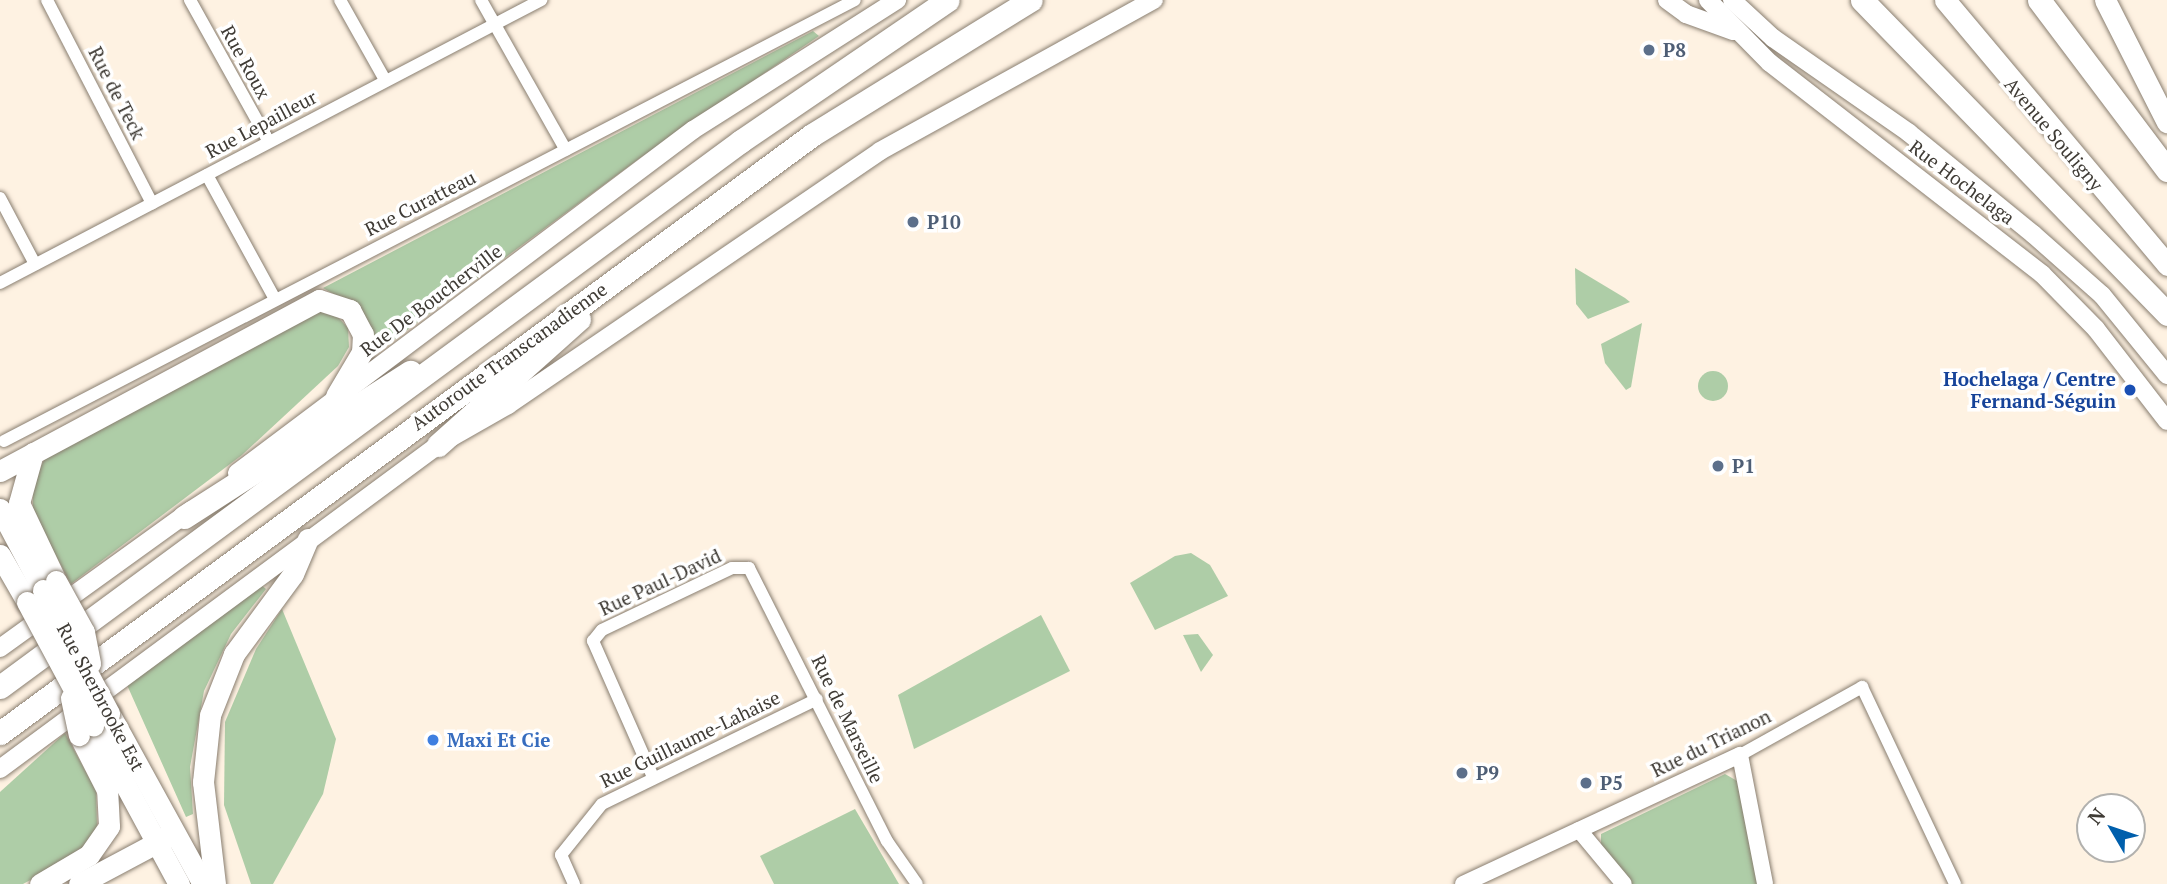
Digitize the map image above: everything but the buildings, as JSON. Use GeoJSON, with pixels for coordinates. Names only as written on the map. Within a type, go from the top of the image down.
{"type":"FeatureCollection","features":[{"type":"Feature","properties":{"kind":"highway","name":"Autoroute Transcanadienne"},"geometry":{"type":"LineString","coordinates":[[0,687],[496,325],[797,101],[948,0]]}},
{"type":"Feature","properties":{"kind":"highway","name":"Autoroute Transcanadienne"},"geometry":{"type":"LineString","coordinates":[[0,733],[653,250],[877,91],[1031,0]]}},
{"type":"Feature","properties":{"kind":"highway"},"geometry":{"type":"LineString","coordinates":[[1862,0],[2167,314]]}},
{"type":"Feature","properties":{"kind":"highway"},"geometry":{"type":"LineString","coordinates":[[2039,0],[2167,170]]}},
{"type":"Feature","properties":{"kind":"highway"},"geometry":{"type":"LineString","coordinates":[[438,445],[653,250]]}},
{"type":"Feature","properties":{"kind":"highway"},"geometry":{"type":"LineString","coordinates":[[184,517],[372,393],[496,325]]}},
{"type":"Feature","properties":{"kind":"main road","name":"Rue De Boucherville"},"geometry":{"type":"LineString","coordinates":[[0,648],[184,517],[336,396],[703,123],[897,0]]}},
{"type":"Feature","properties":{"kind":"main road"},"geometry":{"type":"LineString","coordinates":[[0,769],[438,445],[508,405],[880,151],[1154,0]]}},
{"type":"Feature","properties":{"kind":"main road"},"geometry":{"type":"LineString","coordinates":[[1667,0],[1686,14],[1736,32]]}},
{"type":"Feature","properties":{"kind":"main road","name":"Rue Hochelaga"},"geometry":{"type":"LineString","coordinates":[[1708,0],[1736,32],[2023,256],[2096,329],[2167,421]]}},
{"type":"Feature","properties":{"kind":"main road","name":"Rue Hochelaga"},"geometry":{"type":"LineString","coordinates":[[1732,0],[1773,38],[1909,133],[2033,234],[2102,295],[2167,374]]}},
{"type":"Feature","properties":{"kind":"main road","name":"Avenue Souligny"},"geometry":{"type":"LineString","coordinates":[[1945,0],[2167,265]]}},
{"type":"Feature","properties":{"kind":"main road"},"geometry":{"type":"LineString","coordinates":[[2105,0],[2167,122]]}},
{"type":"Feature","properties":{"kind":"main road"},"geometry":{"type":"LineString","coordinates":[[0,471],[319,300],[344,306],[363,334],[362,352],[336,396]]}},
{"type":"Feature","properties":{"kind":"main road"},"geometry":{"type":"LineString","coordinates":[[33,453],[19,503],[42,591]]}},
{"type":"Feature","properties":{"kind":"main road","name":"Rue Sherbrooke Est"},"geometry":{"type":"LineString","coordinates":[[0,509],[42,591],[66,676],[165,838],[203,884]]}},
{"type":"Feature","properties":{"kind":"main road"},"geometry":{"type":"LineString","coordinates":[[215,884],[203,782],[210,715],[234,654],[293,574],[308,539]]}},
{"type":"Feature","properties":{"kind":"main road","name":"Rue Sherbrooke Est"},"geometry":{"type":"LineString","coordinates":[[0,555],[84,632],[94,685],[94,724]]}},
{"type":"Feature","properties":{"kind":"main road"},"geometry":{"type":"LineString","coordinates":[[40,884],[89,855],[109,826],[107,790],[94,724]]}},
{"type":"Feature","properties":{"kind":"main road"},"geometry":{"type":"LineString","coordinates":[[79,884],[165,838]]}},
{"type":"Feature","properties":{"kind":"main road","name":"Rue Sherbrooke Est"},"geometry":{"type":"LineString","coordinates":[[165,838],[179,884]]}},
{"type":"Feature","properties":{"kind":"street","name":"Rue de Teck"},"geometry":{"type":"LineString","coordinates":[[47,0],[152,203]]}},
{"type":"Feature","properties":{"kind":"street","name":"Rue Roux"},"geometry":{"type":"LineString","coordinates":[[190,0],[269,142]]}},
{"type":"Feature","properties":{"kind":"street"},"geometry":{"type":"LineString","coordinates":[[340,0],[385,80]]}},
{"type":"Feature","properties":{"kind":"street"},"geometry":{"type":"LineString","coordinates":[[481,0],[566,150]]}},
{"type":"Feature","properties":{"kind":"street","name":"Rue Lepailleur"},"geometry":{"type":"LineString","coordinates":[[0,283],[541,0]]}},
{"type":"Feature","properties":{"kind":"street","name":"Rue Curatteau"},"geometry":{"type":"LineString","coordinates":[[4,441],[855,0]]}},
{"type":"Feature","properties":{"kind":"street"},"geometry":{"type":"LineString","coordinates":[[207,175],[275,299]]}},
{"type":"Feature","properties":{"kind":"street"},"geometry":{"type":"LineString","coordinates":[[0,198],[36,264]]}},
{"type":"Feature","properties":{"kind":"street","name":"Rue Paul-David"},"geometry":{"type":"LineString","coordinates":[[653,776],[593,642],[602,629],[732,568],[749,568]]}},
{"type":"Feature","properties":{"kind":"street","name":"Rue de Marseille"},"geometry":{"type":"LineString","coordinates":[[749,568],[887,841],[917,884]]}},
{"type":"Feature","properties":{"kind":"street","name":"Rue du Trianon"},"geometry":{"type":"LineString","coordinates":[[1463,884],[1740,755],[1862,687],[1955,884]]}},
{"type":"Feature","properties":{"kind":"street","name":"Rue Guillaume-Lahaise"},"geometry":{"type":"LineString","coordinates":[[574,884],[561,855],[602,804],[653,776],[817,699]]}},
{"type":"Feature","properties":{"kind":"street"},"geometry":{"type":"LineString","coordinates":[[1740,755],[1765,884]]}},
{"type":"Feature","properties":{"kind":"street"},"geometry":{"type":"LineString","coordinates":[[1579,830],[1624,884]]}},
{"type":"Feature","properties":{"kind":"green space"},"geometry":{"type":"Polygon","coordinates":[[[813,31],[819,36],[640,158],[376,353],[362,310],[323,288],[813,31]]]}},
{"type":"Feature","properties":{"kind":"green space"},"geometry":{"type":"Polygon","coordinates":[[[1575,268],[1630,302],[1588,319],[1576,304],[1575,268]]]}},
{"type":"Feature","properties":{"kind":"green space"},"geometry":{"type":"Polygon","coordinates":[[[312,309],[335,314],[348,328],[349,347],[338,366],[242,455],[71,584],[33,513],[33,483],[45,458],[312,309]]]}},
{"type":"Feature","properties":{"kind":"green space"},"geometry":{"type":"Polygon","coordinates":[[[1642,323],[1631,387],[1626,390],[1605,363],[1601,344],[1642,323]]]}},
{"type":"Feature","properties":{"kind":"green space"},"geometry":{"type":"Polygon","coordinates":[[[1713,371],[1724,375],[1728,386],[1724,397],[1713,401],[1702,397],[1698,386],[1702,375],[1713,371]]]}},
{"type":"Feature","properties":{"kind":"green space"},"geometry":{"type":"Polygon","coordinates":[[[1191,553],[1210,565],[1228,596],[1155,630],[1130,583],[1175,556],[1191,553]]]}},
{"type":"Feature","properties":{"kind":"green space"},"geometry":{"type":"Polygon","coordinates":[[[260,584],[266,589],[231,634],[204,691],[190,767],[193,814],[186,817],[127,685],[260,584]]]}},
{"type":"Feature","properties":{"kind":"green space"},"geometry":{"type":"Polygon","coordinates":[[[282,609],[336,739],[323,794],[273,884],[251,884],[224,805],[225,722],[256,649],[282,609]]]}},
{"type":"Feature","properties":{"kind":"green space"},"geometry":{"type":"Polygon","coordinates":[[[1041,615],[1070,671],[914,749],[898,695],[1041,615]]]}},
{"type":"Feature","properties":{"kind":"green space"},"geometry":{"type":"Polygon","coordinates":[[[1198,634],[1213,655],[1201,672],[1183,635],[1198,634]]]}},
{"type":"Feature","properties":{"kind":"green space"},"geometry":{"type":"Polygon","coordinates":[[[65,733],[96,791],[97,826],[82,852],[23,884],[0,884],[0,792],[65,733]]]}},
{"type":"Feature","properties":{"kind":"green space"},"geometry":{"type":"Polygon","coordinates":[[[1725,774],[1739,782],[1758,884],[1631,884],[1601,845],[1601,834],[1725,774]]]}},
{"type":"Feature","properties":{"kind":"green space"},"geometry":{"type":"Polygon","coordinates":[[[855,809],[899,884],[774,884],[760,856],[855,809]]]}},
{"type":"Feature","properties":{"kind":"place","name":"P8"},"geometry":{"type":"Point","coordinates":[1649,50]}},
{"type":"Feature","properties":{"kind":"place","name":"P10"},"geometry":{"type":"Point","coordinates":[913,222]}},
{"type":"Feature","properties":{"kind":"place","name":"Hochelaga / Centre Fernand-Séguin"},"geometry":{"type":"Point","coordinates":[2130,390]}},
{"type":"Feature","properties":{"kind":"place","name":"P1"},"geometry":{"type":"Point","coordinates":[1718,466]}},
{"type":"Feature","properties":{"kind":"place","name":"Maxi Et Cie"},"geometry":{"type":"Point","coordinates":[433,740]}},
{"type":"Feature","properties":{"kind":"place","name":"P9"},"geometry":{"type":"Point","coordinates":[1462,773]}},
{"type":"Feature","properties":{"kind":"place","name":"P5"},"geometry":{"type":"Point","coordinates":[1586,783]}}]}
